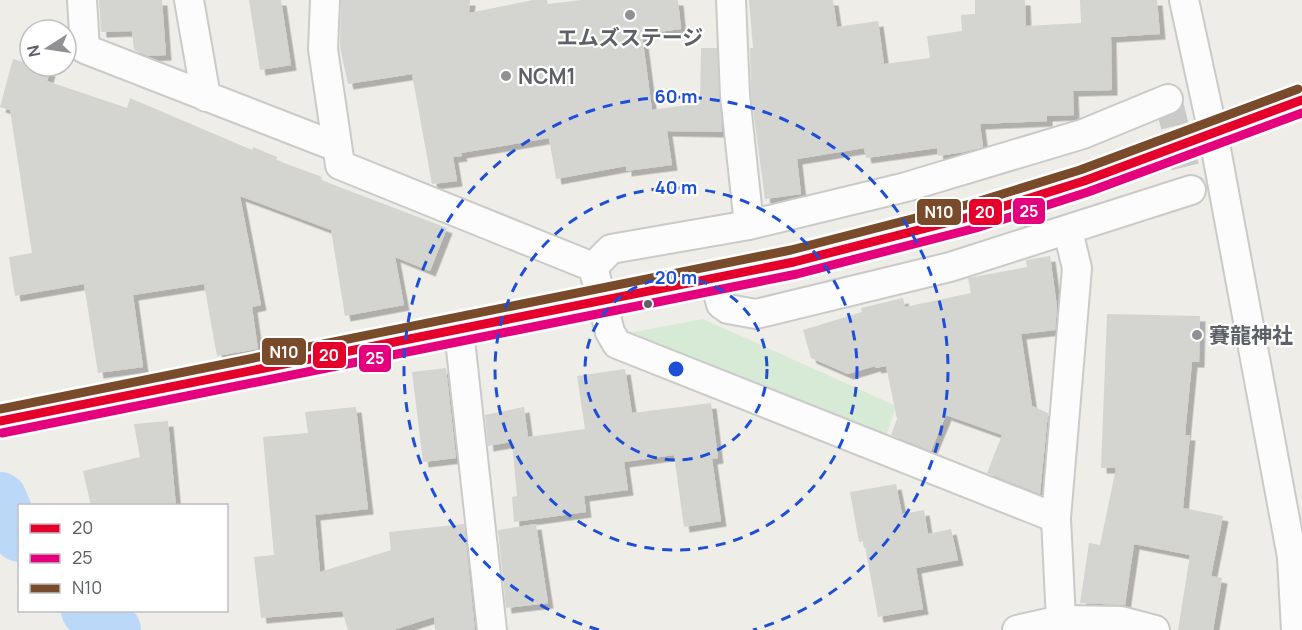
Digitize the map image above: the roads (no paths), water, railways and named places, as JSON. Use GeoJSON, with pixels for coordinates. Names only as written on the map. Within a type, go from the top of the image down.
{"type":"FeatureCollection","features":[{"type":"Feature","properties":{"kind":"main road"},"geometry":{"type":"LineString","coordinates":[[0,421],[459,331],[794,262],[973,216],[1084,181],[1302,100]]}},
{"type":"Feature","properties":{"kind":"street"},"geometry":{"type":"LineString","coordinates":[[82,0],[85,49],[337,147]]}},
{"type":"Feature","properties":{"kind":"street"},"geometry":{"type":"LineString","coordinates":[[189,0],[206,97]]}},
{"type":"Feature","properties":{"kind":"street"},"geometry":{"type":"LineString","coordinates":[[325,0],[323,49],[340,165],[593,267]]}},
{"type":"Feature","properties":{"kind":"street"},"geometry":{"type":"LineString","coordinates":[[731,0],[735,95],[748,225]]}},
{"type":"Feature","properties":{"kind":"street"},"geometry":{"type":"LineString","coordinates":[[1184,0],[1223,129],[1292,557],[1296,630]]}},
{"type":"Feature","properties":{"kind":"street"},"geometry":{"type":"LineString","coordinates":[[593,267],[611,249],[748,225],[906,187],[1083,134],[1168,99]]}},
{"type":"Feature","properties":{"kind":"street"},"geometry":{"type":"LineString","coordinates":[[714,278],[721,304],[728,309],[756,314],[950,267],[1191,190]]}},
{"type":"Feature","properties":{"kind":"street"},"geometry":{"type":"LineString","coordinates":[[1061,620],[1056,518],[1077,268],[1068,231]]}},
{"type":"Feature","properties":{"kind":"street"},"geometry":{"type":"LineString","coordinates":[[593,267],[610,332],[617,344],[1056,518]]}},
{"type":"Feature","properties":{"kind":"street"},"geometry":{"type":"LineString","coordinates":[[459,331],[492,630]]}},
{"type":"Feature","properties":{"kind":"street"},"geometry":{"type":"LineString","coordinates":[[1017,630],[1061,620],[1121,621],[1155,630]]}},
{"type":"Feature","properties":{"kind":"waterway"},"geometry":{"type":"LineString","coordinates":[[0,499],[10,523],[18,533]]}},
{"type":"Feature","properties":{"kind":"waterway"},"geometry":{"type":"LineString","coordinates":[[90,612],[104,625],[114,630]]}},
{"type":"Feature","properties":{"kind":"tunnel"},"geometry":{"type":"LineString","coordinates":[[1168,99],[1191,190]]}},
{"type":"Feature","properties":{"kind":"place","name":"エムズステージ"},"geometry":{"type":"Point","coordinates":[630,15]}},
{"type":"Feature","properties":{"kind":"place","name":"NCM1"},"geometry":{"type":"Point","coordinates":[506,76]}},
{"type":"Feature","properties":{"kind":"place","name":"賽龍神社"},"geometry":{"type":"Point","coordinates":[1197,335]}}]}
